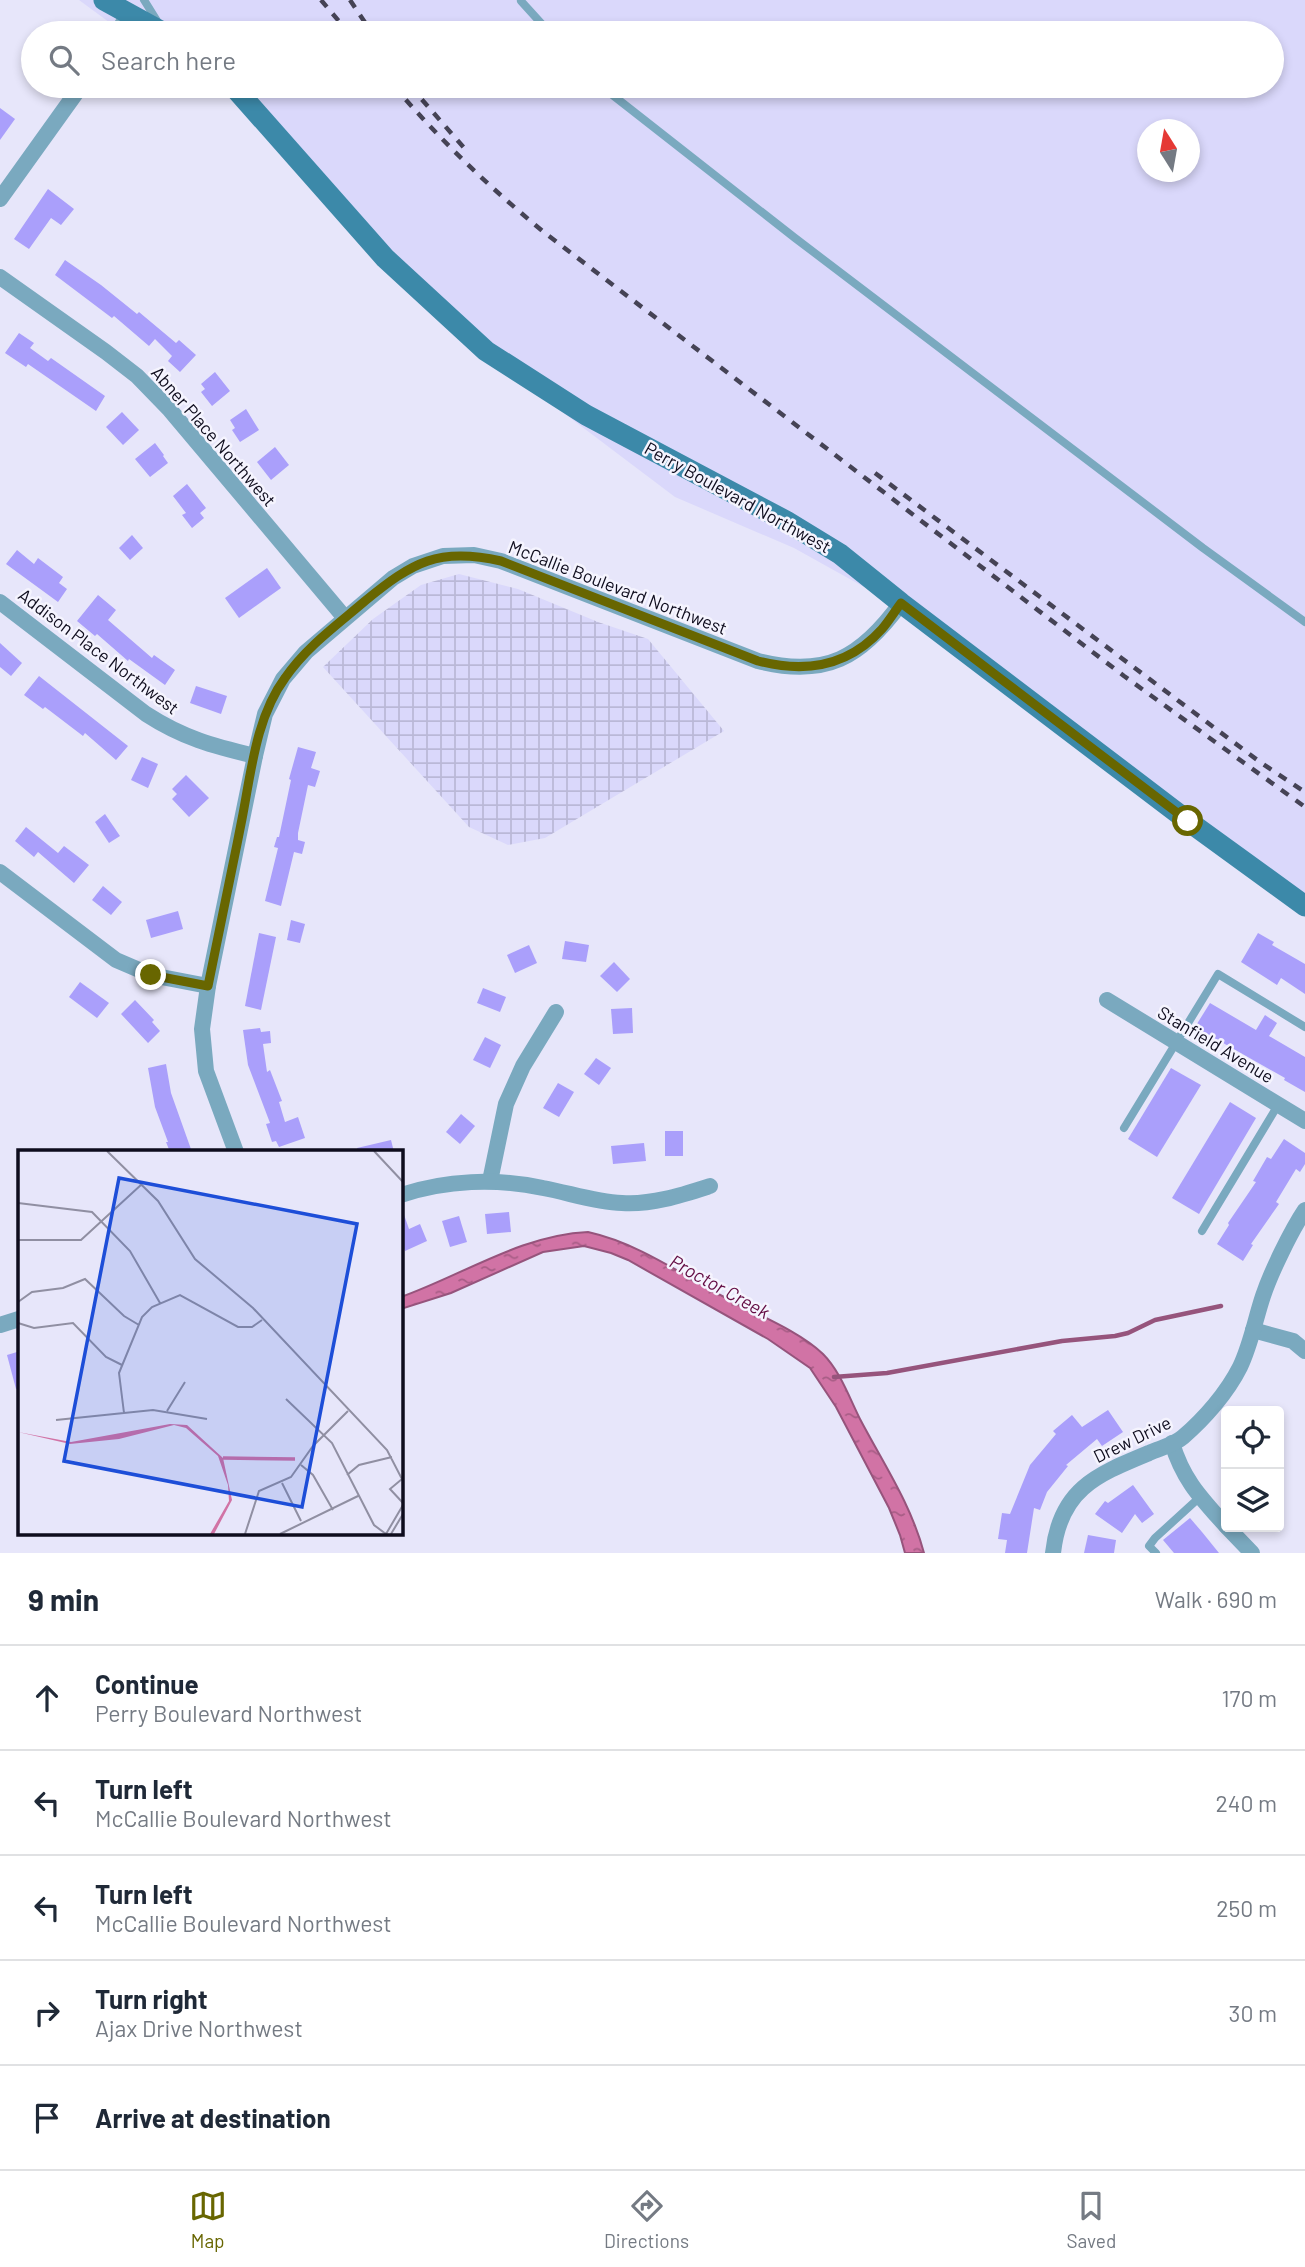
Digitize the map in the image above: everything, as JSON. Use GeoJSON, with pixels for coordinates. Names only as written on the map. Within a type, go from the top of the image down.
{"type":"FeatureCollection","features":[{"type":"Feature","properties":{"kind":"street"},"geometry":{"type":"LineString","coordinates":[[104,0],[137,6],[152,21]]}},
{"type":"Feature","properties":{"kind":"street"},"geometry":{"type":"LineString","coordinates":[[126,21],[137,6]]}},
{"type":"Feature","properties":{"kind":"street"},"geometry":{"type":"LineString","coordinates":[[0,199],[72,98]]}},
{"type":"Feature","properties":{"kind":"street","name":"Perry Boulevard Northwest"},"geometry":{"type":"LineString","coordinates":[[244,98],[385,258],[486,351],[586,415],[786,521],[840,554],[1188,821],[1305,906]]}},
{"type":"Feature","properties":{"kind":"street","name":"Abner Place Northwest"},"geometry":{"type":"LineString","coordinates":[[0,277],[136,376],[170,410],[345,618]]}},
{"type":"Feature","properties":{"kind":"street","name":"McCallie Boulevard Northwest"},"geometry":{"type":"LineString","coordinates":[[235,1150],[206,1071],[202,1028],[208,986],[265,715],[283,679],[306,652],[393,578],[413,566],[443,556],[474,555],[501,561],[758,661],[781,667],[801,668],[832,662],[857,650],[881,630],[901,603]]}},
{"type":"Feature","properties":{"kind":"street","name":"Addison Place Northwest"},"geometry":{"type":"LineString","coordinates":[[0,602],[167,728],[201,743],[255,756]]}},
{"type":"Feature","properties":{"kind":"street"},"geometry":{"type":"LineString","coordinates":[[0,872],[116,960],[151,975],[208,986]]}},
{"type":"Feature","properties":{"kind":"street","name":"Stanfield Avenue"},"geometry":{"type":"LineString","coordinates":[[1107,1000],[1305,1121]]}},
{"type":"Feature","properties":{"kind":"street"},"geometry":{"type":"LineString","coordinates":[[490,1181],[506,1104],[523,1066],[556,1012]]}},
{"type":"Feature","properties":{"kind":"street"},"geometry":{"type":"LineString","coordinates":[[402,1195],[456,1183],[490,1181],[541,1187],[597,1201],[625,1204],[669,1199],[710,1186]]}},
{"type":"Feature","properties":{"kind":"street","name":"Drew Drive"},"geometry":{"type":"LineString","coordinates":[[1053,1553],[1055,1532],[1074,1496],[1106,1471],[1181,1439],[1214,1405],[1239,1368],[1263,1294],[1305,1210]]}},
{"type":"Feature","properties":{"kind":"street"},"geometry":{"type":"LineString","coordinates":[[0,1325],[18,1319]]}},
{"type":"Feature","properties":{"kind":"street"},"geometry":{"type":"LineString","coordinates":[[1253,1331],[1293,1341],[1305,1351]]}},
{"type":"Feature","properties":{"kind":"street"},"geometry":{"type":"LineString","coordinates":[[1172,1443],[1179,1467],[1200,1497],[1221,1520]]}},
{"type":"Feature","properties":{"kind":"street"},"geometry":{"type":"LineString","coordinates":[[1233,1532],[1252,1553]]}},
{"type":"Feature","properties":{"kind":"lane"},"geometry":{"type":"LineString","coordinates":[[522,1],[540,21]]}},
{"type":"Feature","properties":{"kind":"lane"},"geometry":{"type":"LineString","coordinates":[[616,98],[784,230],[1203,548],[1305,622]]}},
{"type":"Feature","properties":{"kind":"lane"},"geometry":{"type":"LineString","coordinates":[[1124,1128],[1218,974],[1305,1027]]}},
{"type":"Feature","properties":{"kind":"lane"},"geometry":{"type":"LineString","coordinates":[[1202,1231],[1278,1105]]}},
{"type":"Feature","properties":{"kind":"lane"},"geometry":{"type":"LineString","coordinates":[[1150,1551],[1155,1538],[1200,1497]]}},
{"type":"Feature","properties":{"kind":"shaded area"},"geometry":{"type":"Polygon","coordinates":[[[79,0],[1305,0],[1305,901],[918,617],[794,548],[675,497],[565,414],[451,318],[240,98],[1284,98],[1284,21],[108,21],[79,0]]]}},
{"type":"Feature","properties":{"kind":"shaded area"},"geometry":{"type":"Polygon","coordinates":[[[459,574],[518,589],[648,639],[724,731],[545,838],[508,845],[469,827],[323,667],[373,619],[421,585],[459,574]]]}},
{"type":"Feature","properties":{"kind":"water"},"geometry":{"type":"Polygon","coordinates":[[[588,1232],[659,1260],[790,1330],[823,1354],[839,1376],[896,1484],[924,1553],[905,1553],[889,1508],[836,1407],[810,1368],[768,1339],[628,1260],[584,1246],[543,1252],[451,1293],[402,1309],[402,1297],[516,1248],[563,1235],[588,1232]]]}},
{"type":"Feature","properties":{"kind":"building"},"geometry":{"type":"Polygon","coordinates":[[[0,108],[15,119],[0,140],[0,108]]]}},
{"type":"Feature","properties":{"kind":"building"},"geometry":{"type":"Polygon","coordinates":[[[48,189],[74,209],[61,225],[51,218],[29,249],[14,239],[48,189]]]}},
{"type":"Feature","properties":{"kind":"building"},"geometry":{"type":"Polygon","coordinates":[[[65,260],[137,314],[139,312],[176,343],[179,340],[196,355],[180,372],[168,361],[172,356],[155,339],[149,346],[114,316],[112,318],[55,275],[65,260]]]}},
{"type":"Feature","properties":{"kind":"building"},"geometry":{"type":"Polygon","coordinates":[[[19,333],[34,343],[30,348],[48,361],[51,358],[105,396],[96,411],[28,364],[26,367],[5,353],[19,333]]]}},
{"type":"Feature","properties":{"kind":"building"},"geometry":{"type":"Polygon","coordinates":[[[215,372],[230,391],[212,406],[201,392],[205,389],[201,384],[215,372]]]}},
{"type":"Feature","properties":{"kind":"building"},"geometry":{"type":"Polygon","coordinates":[[[246,409],[259,430],[240,442],[232,430],[235,428],[230,420],[246,409]]]}},
{"type":"Feature","properties":{"kind":"building"},"geometry":{"type":"Polygon","coordinates":[[[122,412],[139,430],[123,445],[106,427],[122,412]]]}},
{"type":"Feature","properties":{"kind":"building"},"geometry":{"type":"Polygon","coordinates":[[[155,443],[168,463],[150,477],[135,459],[155,443]]]}},
{"type":"Feature","properties":{"kind":"building"},"geometry":{"type":"Polygon","coordinates":[[[275,447],[289,465],[271,480],[257,462],[275,447]]]}},
{"type":"Feature","properties":{"kind":"building"},"geometry":{"type":"Polygon","coordinates":[[[187,484],[206,508],[200,513],[204,518],[192,528],[182,515],[186,513],[173,496],[187,484]]]}},
{"type":"Feature","properties":{"kind":"building"},"geometry":{"type":"Polygon","coordinates":[[[132,535],[143,548],[130,560],[119,548],[132,535]]]}},
{"type":"Feature","properties":{"kind":"building"},"geometry":{"type":"Polygon","coordinates":[[[17,550],[34,564],[38,558],[63,577],[59,583],[67,589],[58,602],[6,564],[17,550]]]}},
{"type":"Feature","properties":{"kind":"building"},"geometry":{"type":"Polygon","coordinates":[[[267,568],[281,588],[239,618],[225,598],[267,568]]]}},
{"type":"Feature","properties":{"kind":"building"},"geometry":{"type":"Polygon","coordinates":[[[98,595],[116,610],[108,620],[152,658],[154,655],[175,670],[165,685],[129,659],[128,661],[97,634],[95,636],[77,621],[98,595]]]}},
{"type":"Feature","properties":{"kind":"building"},"geometry":{"type":"Polygon","coordinates":[[[0,643],[22,663],[11,676],[0,667],[0,643]]]}},
{"type":"Feature","properties":{"kind":"building"},"geometry":{"type":"Polygon","coordinates":[[[39,676],[128,746],[116,760],[85,733],[83,736],[45,707],[43,709],[24,695],[39,676]]]}},
{"type":"Feature","properties":{"kind":"building"},"geometry":{"type":"Polygon","coordinates":[[[196,686],[227,696],[221,714],[190,703],[196,686]]]}},
{"type":"Feature","properties":{"kind":"building"},"geometry":{"type":"Polygon","coordinates":[[[298,747],[316,752],[311,768],[320,771],[315,787],[308,785],[298,833],[298,840],[305,842],[302,854],[294,852],[281,906],[265,901],[278,848],[274,847],[279,837],[291,780],[289,779],[298,747]]]}},
{"type":"Feature","properties":{"kind":"building"},"geometry":{"type":"Polygon","coordinates":[[[142,757],[158,764],[148,788],[131,780],[142,757]]]}},
{"type":"Feature","properties":{"kind":"building"},"geometry":{"type":"Polygon","coordinates":[[[186,775],[209,798],[189,817],[172,799],[177,794],[172,789],[186,775]]]}},
{"type":"Feature","properties":{"kind":"building"},"geometry":{"type":"Polygon","coordinates":[[[105,814],[120,836],[109,843],[95,822],[105,814]]]}},
{"type":"Feature","properties":{"kind":"building"},"geometry":{"type":"Polygon","coordinates":[[[26,827],[58,853],[64,846],[89,865],[74,883],[38,852],[34,857],[15,841],[26,827]]]}},
{"type":"Feature","properties":{"kind":"building"},"geometry":{"type":"Polygon","coordinates":[[[103,886],[122,902],[111,915],[92,900],[103,886]]]}},
{"type":"Feature","properties":{"kind":"building"},"geometry":{"type":"Polygon","coordinates":[[[178,911],[183,929],[151,938],[146,920],[178,911]]]}},
{"type":"Feature","properties":{"kind":"building"},"geometry":{"type":"Polygon","coordinates":[[[291,920],[305,924],[300,943],[287,940],[291,920]]]}},
{"type":"Feature","properties":{"kind":"building"},"geometry":{"type":"Polygon","coordinates":[[[259,933],[276,937],[261,1010],[245,1006],[259,933]]]}},
{"type":"Feature","properties":{"kind":"building"},"geometry":{"type":"Polygon","coordinates":[[[1258,933],[1274,942],[1272,945],[1305,964],[1305,994],[1281,978],[1277,985],[1241,962],[1258,933]]]}},
{"type":"Feature","properties":{"kind":"building"},"geometry":{"type":"Polygon","coordinates":[[[565,941],[589,945],[586,962],[562,959],[565,941]]]}},
{"type":"Feature","properties":{"kind":"building"},"geometry":{"type":"Polygon","coordinates":[[[529,945],[537,963],[515,973],[507,955],[529,945]]]}},
{"type":"Feature","properties":{"kind":"building"},"geometry":{"type":"Polygon","coordinates":[[[614,962],[630,979],[617,992],[600,976],[614,962]]]}},
{"type":"Feature","properties":{"kind":"building"},"geometry":{"type":"Polygon","coordinates":[[[80,982],[109,1003],[97,1018],[69,997],[80,982]]]}},
{"type":"Feature","properties":{"kind":"building"},"geometry":{"type":"Polygon","coordinates":[[[483,988],[506,997],[500,1012],[477,1003],[483,988]]]}},
{"type":"Feature","properties":{"kind":"building"},"geometry":{"type":"Polygon","coordinates":[[[135,1000],[154,1020],[152,1022],[160,1031],[148,1043],[121,1014],[135,1000]]]}},
{"type":"Feature","properties":{"kind":"building"},"geometry":{"type":"Polygon","coordinates":[[[1210,1003],[1256,1030],[1265,1015],[1277,1023],[1269,1036],[1305,1057],[1305,1092],[1195,1027],[1210,1003]]]}},
{"type":"Feature","properties":{"kind":"building"},"geometry":{"type":"Polygon","coordinates":[[[632,1008],[633,1033],[613,1034],[611,1009],[632,1008]]]}},
{"type":"Feature","properties":{"kind":"building"},"geometry":{"type":"Polygon","coordinates":[[[260,1028],[261,1032],[270,1031],[271,1043],[263,1044],[267,1072],[270,1070],[282,1101],[279,1102],[285,1122],[298,1117],[305,1138],[279,1147],[276,1141],[272,1142],[266,1124],[270,1123],[248,1065],[243,1030],[260,1028]]]}},
{"type":"Feature","properties":{"kind":"building"},"geometry":{"type":"Polygon","coordinates":[[[485,1037],[501,1045],[490,1068],[473,1060],[485,1037]]]}},
{"type":"Feature","properties":{"kind":"building"},"geometry":{"type":"Polygon","coordinates":[[[596,1058],[611,1068],[599,1085],[584,1074],[596,1058]]]}},
{"type":"Feature","properties":{"kind":"building"},"geometry":{"type":"Polygon","coordinates":[[[166,1064],[171,1093],[191,1150],[169,1150],[155,1107],[148,1068],[166,1064]]]}},
{"type":"Feature","properties":{"kind":"building"},"geometry":{"type":"Polygon","coordinates":[[[1171,1068],[1201,1085],[1157,1157],[1128,1139],[1171,1068]]]}},
{"type":"Feature","properties":{"kind":"building"},"geometry":{"type":"Polygon","coordinates":[[[558,1083],[574,1092],[559,1117],[543,1108],[558,1083]]]}},
{"type":"Feature","properties":{"kind":"building"},"geometry":{"type":"Polygon","coordinates":[[[1230,1102],[1256,1118],[1199,1214],[1172,1198],[1230,1102]]]}},
{"type":"Feature","properties":{"kind":"building"},"geometry":{"type":"Polygon","coordinates":[[[461,1114],[475,1126],[460,1144],[446,1132],[461,1114]]]}},
{"type":"Feature","properties":{"kind":"building"},"geometry":{"type":"Polygon","coordinates":[[[665,1131],[683,1131],[683,1156],[665,1156],[665,1131]]]}},
{"type":"Feature","properties":{"kind":"building"},"geometry":{"type":"Polygon","coordinates":[[[1284,1139],[1305,1153],[1305,1164],[1300,1172],[1296,1169],[1276,1202],[1279,1204],[1251,1244],[1253,1245],[1243,1261],[1217,1244],[1256,1182],[1253,1181],[1267,1157],[1271,1159],[1284,1139]]]}},
{"type":"Feature","properties":{"kind":"building"},"geometry":{"type":"Polygon","coordinates":[[[391,1140],[394,1150],[358,1150],[391,1140]]]}},
{"type":"Feature","properties":{"kind":"building"},"geometry":{"type":"Polygon","coordinates":[[[644,1143],[646,1161],[613,1164],[611,1146],[644,1143]]]}},
{"type":"Feature","properties":{"kind":"building"},"geometry":{"type":"Polygon","coordinates":[[[402,1209],[409,1229],[420,1224],[427,1241],[405,1251],[402,1244],[402,1209]]]}},
{"type":"Feature","properties":{"kind":"building"},"geometry":{"type":"Polygon","coordinates":[[[509,1212],[511,1232],[487,1234],[485,1214],[509,1212]]]}},
{"type":"Feature","properties":{"kind":"building"},"geometry":{"type":"Polygon","coordinates":[[[459,1216],[467,1242],[450,1247],[442,1221],[459,1216]]]}},
{"type":"Feature","properties":{"kind":"building"},"geometry":{"type":"Polygon","coordinates":[[[18,1354],[16,1389],[7,1355],[18,1354]]]}},
{"type":"Feature","properties":{"kind":"building"},"geometry":{"type":"Polygon","coordinates":[[[1108,1410],[1123,1432],[1102,1446],[1097,1439],[1066,1465],[1068,1466],[1047,1492],[1040,1510],[1034,1508],[1027,1553],[1005,1553],[1007,1540],[998,1539],[1002,1513],[1010,1514],[1030,1465],[1056,1434],[1053,1431],[1072,1415],[1082,1427],[1108,1410]]]}},
{"type":"Feature","properties":{"kind":"building"},"geometry":{"type":"Polygon","coordinates":[[[1133,1485],[1154,1514],[1142,1523],[1135,1514],[1122,1533],[1095,1514],[1105,1501],[1108,1503],[1133,1485]]]}},
{"type":"Feature","properties":{"kind":"building"},"geometry":{"type":"Polygon","coordinates":[[[1190,1518],[1219,1553],[1174,1553],[1163,1540],[1190,1518]]]}},
{"type":"Feature","properties":{"kind":"building"},"geometry":{"type":"Polygon","coordinates":[[[1088,1535],[1116,1540],[1114,1553],[1084,1553],[1088,1535]]]}},
{"type":"Feature","properties":{"kind":"waterway"},"geometry":{"type":"LineString","coordinates":[[834,1377],[887,1373],[1062,1341],[1115,1336],[1155,1320],[1221,1306]]}},
{"type":"Feature","properties":{"kind":"railway"},"geometry":{"type":"LineString","coordinates":[[321,0],[339,21]]}},
{"type":"Feature","properties":{"kind":"railway"},"geometry":{"type":"LineString","coordinates":[[350,0],[364,21]]}},
{"type":"Feature","properties":{"kind":"railway"},"geometry":{"type":"LineString","coordinates":[[405,98],[466,163],[545,233],[1124,676],[1305,807]]}},
{"type":"Feature","properties":{"kind":"railway"},"geometry":{"type":"LineString","coordinates":[[420,98],[466,150]]}},
{"type":"Feature","properties":{"kind":"railway"},"geometry":{"type":"LineString","coordinates":[[875,473],[1260,762],[1305,792]]}},
{"type":"Feature","properties":{"kind":"route"},"geometry":{"type":"LineString","coordinates":[[151,975],[208,986],[265,715],[283,679],[306,652],[393,578],[413,566],[443,556],[474,555],[501,561],[758,661],[781,667],[801,668],[832,662],[857,650],[881,630],[901,603],[1188,821]]}},
{"type":"Feature","properties":{"kind":"water label","name":"Proctor Creek"},"geometry":{"type":"Point","coordinates":[720,1286]}}]}
